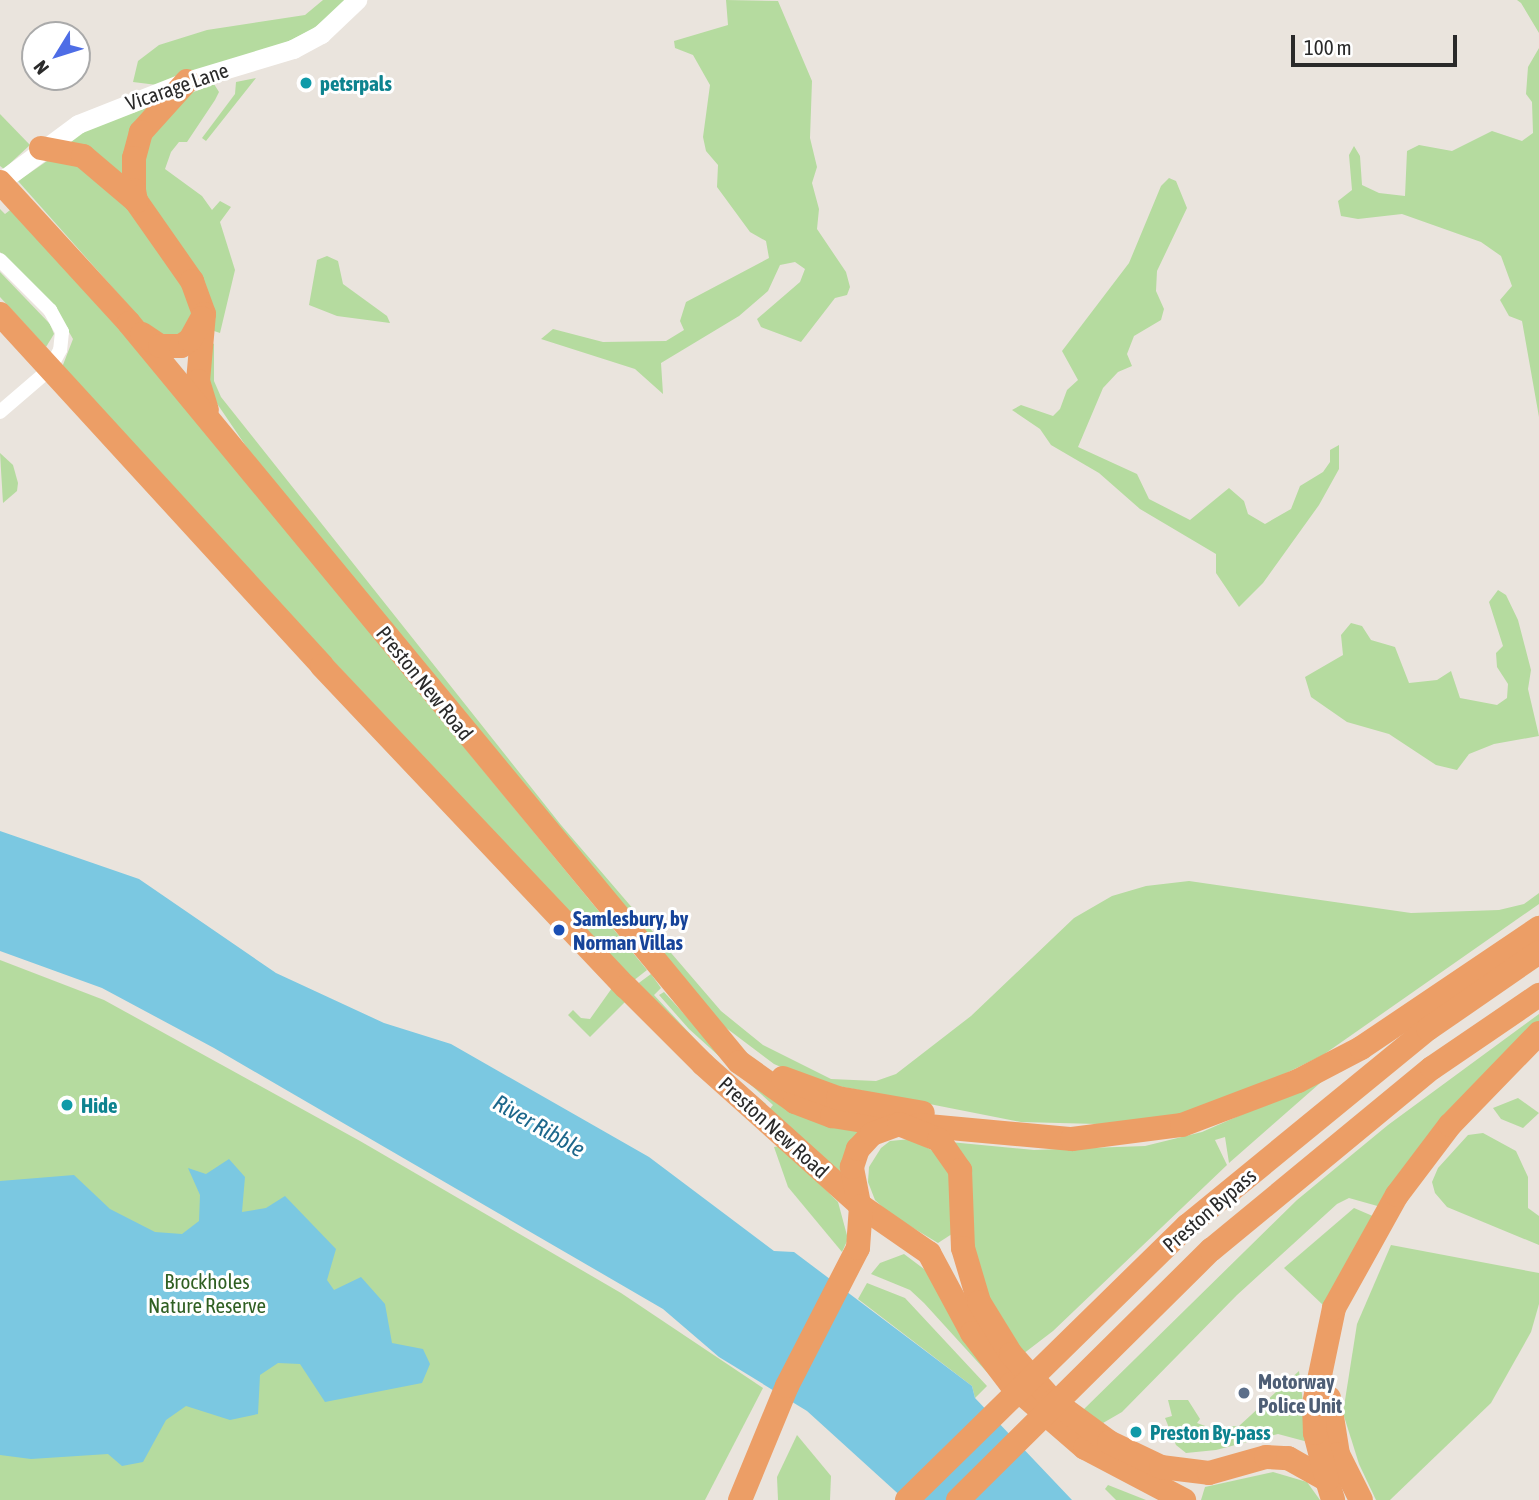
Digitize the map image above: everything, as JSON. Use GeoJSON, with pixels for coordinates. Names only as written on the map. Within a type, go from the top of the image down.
{"type":"FeatureCollection","features":[{"type":"Feature","properties":{"kind":"highway"},"geometry":{"type":"LineString","coordinates":[[136,201],[134,158],[141,132],[187,80]]}},
{"type":"Feature","properties":{"kind":"highway"},"geometry":{"type":"LineString","coordinates":[[41,148],[83,156],[136,201],[192,281],[204,314],[198,381],[206,407],[227,442]]}},
{"type":"Feature","properties":{"kind":"highway","name":"Preston New Road"},"geometry":{"type":"LineString","coordinates":[[4,186],[129,323],[709,1029],[748,1070],[795,1102],[832,1116],[894,1125]]}},
{"type":"Feature","properties":{"kind":"highway","name":"Preston New Road"},"geometry":{"type":"LineString","coordinates":[[0,314],[626,987],[703,1064],[860,1205],[935,1260],[984,1352],[1036,1409],[1104,1461],[1184,1500]]}},
{"type":"Feature","properties":{"kind":"highway"},"geometry":{"type":"LineString","coordinates":[[129,323],[149,339],[171,348],[190,340],[204,314]]}},
{"type":"Feature","properties":{"kind":"highway"},"geometry":{"type":"LineString","coordinates":[[740,1500],[769,1429],[827,1303],[853,1260],[859,1241],[860,1205],[852,1177],[854,1157],[865,1140],[894,1125],[1030,1137],[1136,1134],[1234,1108],[1361,1048],[1539,928]]}},
{"type":"Feature","properties":{"kind":"highway","name":"Preston Bypass"},"geometry":{"type":"LineString","coordinates":[[907,1500],[1197,1218],[1428,1029],[1539,952]]}},
{"type":"Feature","properties":{"kind":"highway","name":"Preston Bypass"},"geometry":{"type":"LineString","coordinates":[[958,1500],[1221,1241],[1432,1068],[1539,995]]}},
{"type":"Feature","properties":{"kind":"highway"},"geometry":{"type":"LineString","coordinates":[[709,1029],[766,1068],[808,1090],[1030,1137]]}},
{"type":"Feature","properties":{"kind":"highway"},"geometry":{"type":"LineString","coordinates":[[1333,1491],[1315,1433],[1316,1386],[1334,1308],[1397,1195],[1450,1125],[1539,1033]]}},
{"type":"Feature","properties":{"kind":"highway"},"geometry":{"type":"LineString","coordinates":[[894,1125],[939,1140],[954,1158],[963,1182],[963,1248],[979,1302],[1011,1354],[1053,1401],[1109,1442],[1161,1467],[1209,1473],[1279,1457],[1306,1465],[1333,1491]]}},
{"type":"Feature","properties":{"kind":"highway"},"geometry":{"type":"LineString","coordinates":[[1355,1268],[1329,1376],[1329,1412],[1338,1454],[1361,1500]]}},
{"type":"Feature","properties":{"kind":"street","name":"Vicarage Lane"},"geometry":{"type":"LineString","coordinates":[[4,186],[41,148],[78,124],[187,80],[293,49],[321,34],[357,0]]}},
{"type":"Feature","properties":{"kind":"street"},"geometry":{"type":"LineString","coordinates":[[0,260],[60,324],[60,350],[50,369],[0,412]]}},
{"type":"Feature","properties":{"kind":"green space"},"geometry":{"type":"Polygon","coordinates":[[[323,0],[348,0],[313,29],[287,42],[157,85],[133,82],[138,61],[159,45],[207,30],[305,15],[323,0]]]}},
{"type":"Feature","properties":{"kind":"green space"},"geometry":{"type":"Polygon","coordinates":[[[726,0],[778,1],[812,81],[810,138],[817,167],[812,183],[819,209],[817,229],[846,272],[850,287],[847,295],[835,298],[801,342],[761,327],[757,319],[800,282],[805,269],[795,262],[780,265],[768,291],[739,316],[661,363],[663,394],[635,369],[541,339],[553,329],[603,342],[666,341],[684,330],[680,321],[686,302],[769,258],[766,241],[750,232],[717,187],[718,165],[706,151],[703,137],[710,85],[693,55],[675,48],[674,41],[728,25],[726,0]]]}},
{"type":"Feature","properties":{"kind":"green space"},"geometry":{"type":"Polygon","coordinates":[[[1517,0],[1539,0],[1539,33],[1521,3],[1517,0]]]}},
{"type":"Feature","properties":{"kind":"green space"},"geometry":{"type":"Polygon","coordinates":[[[1539,48],[1539,417],[1522,321],[1509,316],[1500,300],[1512,286],[1501,256],[1481,242],[1402,214],[1358,219],[1341,216],[1338,201],[1352,190],[1349,155],[1354,146],[1360,156],[1362,185],[1379,193],[1405,196],[1407,151],[1419,145],[1452,151],[1492,131],[1522,141],[1533,133],[1532,102],[1526,94],[1528,67],[1539,48]]]}},
{"type":"Feature","properties":{"kind":"green space"},"geometry":{"type":"Polygon","coordinates":[[[256,78],[206,141],[202,138],[235,94],[236,82],[256,78]]]}},
{"type":"Feature","properties":{"kind":"green space"},"geometry":{"type":"Polygon","coordinates":[[[214,84],[219,92],[215,100],[187,142],[179,142],[171,152],[165,169],[202,196],[212,210],[220,201],[231,207],[220,222],[235,270],[220,333],[214,331],[135,189],[143,139],[181,97],[214,84]]]}},
{"type":"Feature","properties":{"kind":"green space"},"geometry":{"type":"Polygon","coordinates":[[[155,101],[124,181],[63,143],[68,138],[155,101]]]}},
{"type":"Feature","properties":{"kind":"green space"},"geometry":{"type":"Polygon","coordinates":[[[0,114],[30,145],[4,169],[0,166],[0,114]]]}},
{"type":"Feature","properties":{"kind":"green space"},"geometry":{"type":"Polygon","coordinates":[[[50,159],[74,160],[119,195],[181,277],[193,319],[182,338],[153,333],[18,181],[50,159]]]}},
{"type":"Feature","properties":{"kind":"green space"},"geometry":{"type":"Polygon","coordinates":[[[1169,178],[1176,181],[1187,208],[1157,271],[1156,291],[1164,309],[1161,320],[1134,336],[1127,354],[1132,366],[1118,372],[1103,388],[1078,447],[1137,474],[1149,499],[1190,520],[1229,488],[1244,501],[1248,514],[1265,524],[1291,509],[1300,486],[1323,472],[1330,462],[1330,450],[1339,445],[1339,469],[1319,505],[1263,583],[1239,607],[1216,573],[1216,554],[1140,509],[1099,473],[1051,445],[1040,429],[1012,410],[1021,405],[1053,416],[1060,409],[1067,390],[1078,380],[1062,351],[1129,263],[1161,186],[1169,178]]]}},
{"type":"Feature","properties":{"kind":"green space"},"geometry":{"type":"Polygon","coordinates":[[[14,207],[63,258],[647,970],[633,981],[61,370],[73,339],[53,304],[0,252],[0,209],[5,214],[14,207]]]}},
{"type":"Feature","properties":{"kind":"green space"},"geometry":{"type":"Polygon","coordinates":[[[327,256],[338,261],[343,284],[387,316],[390,323],[337,316],[309,305],[317,260],[327,256]]]}},
{"type":"Feature","properties":{"kind":"green space"},"geometry":{"type":"Polygon","coordinates":[[[0,272],[50,324],[54,334],[46,347],[0,297],[0,272]]]}},
{"type":"Feature","properties":{"kind":"green space"},"geometry":{"type":"Polygon","coordinates":[[[210,342],[214,344],[214,381],[221,397],[561,825],[721,1011],[763,1045],[831,1079],[876,1081],[896,1074],[971,1016],[1074,918],[1112,896],[1146,886],[1189,881],[1411,913],[1499,910],[1524,904],[1539,893],[1539,904],[1323,1055],[1268,1082],[1187,1113],[1136,1125],[1021,1122],[813,1081],[774,1064],[709,1015],[250,452],[205,386],[210,342]]]}},
{"type":"Feature","properties":{"kind":"green space"},"geometry":{"type":"Polygon","coordinates":[[[0,453],[13,465],[18,483],[17,491],[3,503],[0,453]]]}},
{"type":"Feature","properties":{"kind":"green space"},"geometry":{"type":"Polygon","coordinates":[[[1498,590],[1506,595],[1518,620],[1531,670],[1528,689],[1539,736],[1494,744],[1469,754],[1457,770],[1436,765],[1389,734],[1347,722],[1311,697],[1305,677],[1343,655],[1341,635],[1351,623],[1362,626],[1371,640],[1395,647],[1409,683],[1437,680],[1451,671],[1460,698],[1497,705],[1507,698],[1508,684],[1497,667],[1496,653],[1503,646],[1489,602],[1498,590]]]}},
{"type":"Feature","properties":{"kind":"green space","name":"Brockholes Nature Reserve"},"geometry":{"type":"Polygon","coordinates":[[[0,960],[104,1000],[360,1141],[621,1293],[763,1388],[705,1500],[0,1500],[0,960]]]}},
{"type":"Feature","properties":{"kind":"green space"},"geometry":{"type":"Polygon","coordinates":[[[651,974],[661,988],[654,995],[717,1063],[766,1104],[764,1106],[717,1067],[636,985],[651,974]]]}},
{"type":"Feature","properties":{"kind":"green space"},"geometry":{"type":"Polygon","coordinates":[[[612,988],[625,1002],[590,1037],[568,1015],[573,1010],[581,1018],[590,1019],[612,988]]]}},
{"type":"Feature","properties":{"kind":"green space"},"geometry":{"type":"Polygon","coordinates":[[[664,992],[729,1063],[862,1130],[843,1178],[768,1111],[773,1105],[689,1029],[659,995],[664,992]]]}},
{"type":"Feature","properties":{"kind":"green space"},"geometry":{"type":"Polygon","coordinates":[[[1539,1014],[1539,1023],[1381,1207],[1349,1198],[1337,1204],[1237,1295],[1122,1412],[1103,1423],[1082,1411],[1297,1200],[1388,1125],[1539,1014]]]}},
{"type":"Feature","properties":{"kind":"green space"},"geometry":{"type":"Polygon","coordinates":[[[1327,1077],[1229,1163],[1225,1137],[1215,1140],[1227,1165],[1053,1331],[1023,1354],[984,1293],[950,1142],[1034,1150],[1145,1146],[1202,1132],[1327,1077]]]}},
{"type":"Feature","properties":{"kind":"green space"},"geometry":{"type":"Polygon","coordinates":[[[1518,1098],[1539,1113],[1523,1128],[1501,1119],[1493,1108],[1518,1098]]]}},
{"type":"Feature","properties":{"kind":"green space"},"geometry":{"type":"Polygon","coordinates":[[[1483,1133],[1516,1151],[1528,1177],[1528,1208],[1539,1216],[1539,1245],[1447,1207],[1435,1193],[1432,1182],[1438,1168],[1468,1135],[1483,1133]]]}},
{"type":"Feature","properties":{"kind":"green space"},"geometry":{"type":"Polygon","coordinates":[[[911,1139],[935,1152],[949,1172],[955,1232],[938,1243],[890,1214],[875,1200],[868,1182],[869,1167],[881,1148],[890,1141],[911,1139]]]}},
{"type":"Feature","properties":{"kind":"green space"},"geometry":{"type":"Polygon","coordinates":[[[782,1146],[838,1202],[848,1239],[842,1252],[788,1187],[774,1147],[782,1146]]]}},
{"type":"Feature","properties":{"kind":"green space"},"geometry":{"type":"Polygon","coordinates":[[[1354,1208],[1375,1217],[1323,1305],[1284,1268],[1354,1208]]]}},
{"type":"Feature","properties":{"kind":"green space"},"geometry":{"type":"Polygon","coordinates":[[[1391,1245],[1539,1273],[1539,1304],[1531,1332],[1491,1403],[1390,1500],[1376,1500],[1359,1464],[1343,1413],[1357,1324],[1391,1245]]]}},
{"type":"Feature","properties":{"kind":"green space"},"geometry":{"type":"Polygon","coordinates":[[[904,1254],[928,1272],[995,1381],[910,1290],[871,1274],[880,1263],[904,1254]]]}},
{"type":"Feature","properties":{"kind":"green space"},"geometry":{"type":"Polygon","coordinates":[[[867,1283],[905,1298],[987,1386],[975,1398],[972,1386],[858,1299],[867,1283]]]}},
{"type":"Feature","properties":{"kind":"green space"},"geometry":{"type":"Polygon","coordinates":[[[1299,1371],[1308,1442],[1278,1434],[1216,1450],[1186,1453],[1176,1445],[1165,1418],[1172,1416],[1168,1400],[1188,1400],[1200,1419],[1197,1423],[1208,1427],[1239,1426],[1299,1371]]]}},
{"type":"Feature","properties":{"kind":"green space"},"geometry":{"type":"Polygon","coordinates":[[[797,1435],[831,1476],[830,1500],[778,1500],[777,1477],[797,1435]]]}},
{"type":"Feature","properties":{"kind":"green space"},"geometry":{"type":"Polygon","coordinates":[[[1273,1472],[1307,1482],[1320,1500],[1201,1500],[1205,1487],[1273,1472]]]}},
{"type":"Feature","properties":{"kind":"green space"},"geometry":{"type":"Polygon","coordinates":[[[1108,1485],[1146,1500],[1116,1500],[1105,1489],[1108,1485]]]}},
{"type":"Feature","properties":{"kind":"water","name":"River Ribble"},"geometry":{"type":"Polygon","coordinates":[[[0,831],[139,879],[276,973],[384,1023],[451,1044],[649,1157],[774,1251],[794,1252],[972,1386],[975,1398],[1072,1500],[905,1500],[807,1411],[719,1357],[663,1309],[214,1048],[102,988],[0,951],[0,831]]]}},
{"type":"Feature","properties":{"kind":"water"},"geometry":{"type":"Polygon","coordinates":[[[229,1159],[245,1177],[242,1212],[266,1208],[285,1196],[336,1249],[327,1280],[334,1290],[361,1277],[385,1304],[392,1343],[423,1349],[430,1364],[422,1383],[325,1402],[300,1364],[278,1363],[260,1375],[258,1414],[230,1420],[186,1406],[166,1420],[143,1462],[122,1466],[108,1454],[31,1459],[0,1455],[0,1181],[74,1175],[110,1209],[155,1232],[182,1234],[199,1221],[200,1195],[188,1168],[206,1174],[229,1159]]]}},
{"type":"Feature","properties":{"kind":"place","name":"petsrpals"},"geometry":{"type":"Point","coordinates":[306,83]}},
{"type":"Feature","properties":{"kind":"place","name":"Samlesbury, by Norman Villas"},"geometry":{"type":"Point","coordinates":[559,930]}},
{"type":"Feature","properties":{"kind":"place","name":"Hide"},"geometry":{"type":"Point","coordinates":[67,1105]}},
{"type":"Feature","properties":{"kind":"place","name":"Motorway Police Unit"},"geometry":{"type":"Point","coordinates":[1244,1393]}},
{"type":"Feature","properties":{"kind":"place","name":"Preston By-pass"},"geometry":{"type":"Point","coordinates":[1136,1432]}}]}
